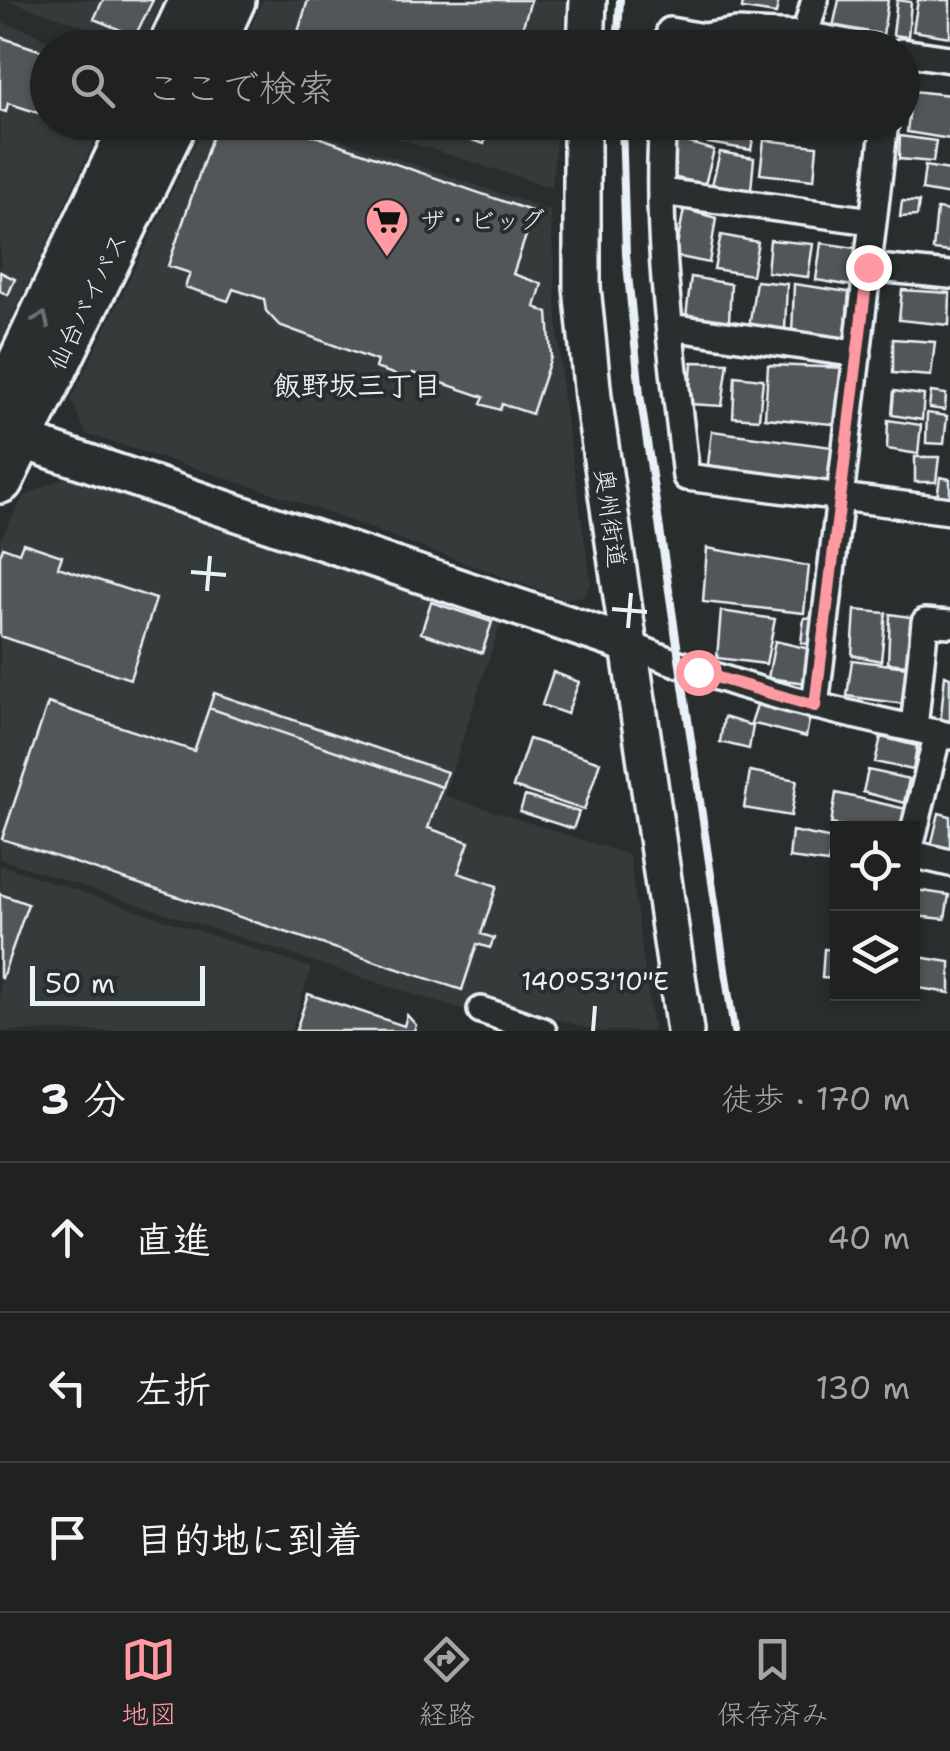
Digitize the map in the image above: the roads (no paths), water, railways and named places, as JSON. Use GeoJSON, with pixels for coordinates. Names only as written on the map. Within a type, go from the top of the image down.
{"type":"FeatureCollection","features":[{"type":"Feature","properties":{"kind":"highway"},"geometry":{"type":"LineString","coordinates":[[179,30],[193,0]]}},
{"type":"Feature","properties":{"kind":"highway"},"geometry":{"type":"LineString","coordinates":[[218,30],[232,0]]}},
{"type":"Feature","properties":{"kind":"highway","name":"仙台バイパス"},"geometry":{"type":"LineString","coordinates":[[0,480],[6,426],[127,140]]}},
{"type":"Feature","properties":{"kind":"highway","name":"仙台バイパス"},"geometry":{"type":"LineString","coordinates":[[6,426],[164,140]]}},
{"type":"Feature","properties":{"kind":"main road"},"geometry":{"type":"LineString","coordinates":[[587,30],[588,0]]}},
{"type":"Feature","properties":{"kind":"main road","name":"奥州街道"},"geometry":{"type":"LineString","coordinates":[[582,140],[582,287],[593,396],[685,1031]]}},
{"type":"Feature","properties":{"kind":"main road"},"geometry":{"type":"LineString","coordinates":[[6,426],[630,646]]}},
{"type":"Feature","properties":{"kind":"street"},"geometry":{"type":"LineString","coordinates":[[806,30],[815,0]]}},
{"type":"Feature","properties":{"kind":"street"},"geometry":{"type":"LineString","coordinates":[[920,55],[950,59]]}},
{"type":"Feature","properties":{"kind":"street"},"geometry":{"type":"LineString","coordinates":[[663,140],[670,327],[686,477],[950,511]]}},
{"type":"Feature","properties":{"kind":"street"},"geometry":{"type":"LineString","coordinates":[[815,706],[882,140]]}},
{"type":"Feature","properties":{"kind":"street"},"geometry":{"type":"LineString","coordinates":[[662,192],[871,221]]}},
{"type":"Feature","properties":{"kind":"street"},"geometry":{"type":"LineString","coordinates":[[868,267],[950,275]]}},
{"type":"Feature","properties":{"kind":"street"},"geometry":{"type":"LineString","coordinates":[[670,327],[858,354]]}},
{"type":"Feature","properties":{"kind":"street"},"geometry":{"type":"LineString","coordinates":[[916,821],[934,732],[925,622],[950,624]]}},
{"type":"Feature","properties":{"kind":"street"},"geometry":{"type":"LineString","coordinates":[[630,646],[712,677],[815,706],[934,732]]}},
{"type":"Feature","properties":{"kind":"street"},"geometry":{"type":"LineString","coordinates":[[920,856],[950,863]]}},
{"type":"Feature","properties":{"kind":"street"},"geometry":{"type":"LineString","coordinates":[[481,1010],[544,1031]]}},
{"type":"Feature","properties":{"kind":"railway"},"geometry":{"type":"LineString","coordinates":[[618,30],[620,0]]}},
{"type":"Feature","properties":{"kind":"railway"},"geometry":{"type":"LineString","coordinates":[[623,140],[626,254],[640,394],[734,1031]]}},
{"type":"Feature","properties":{"kind":"place","name":"ザ・ビッグ"},"geometry":{"type":"Point","coordinates":[387,258]}},
{"type":"Feature","properties":{"kind":"district","name":"飯野坂三丁目"},"geometry":{"type":"Point","coordinates":[357,385]}}]}
